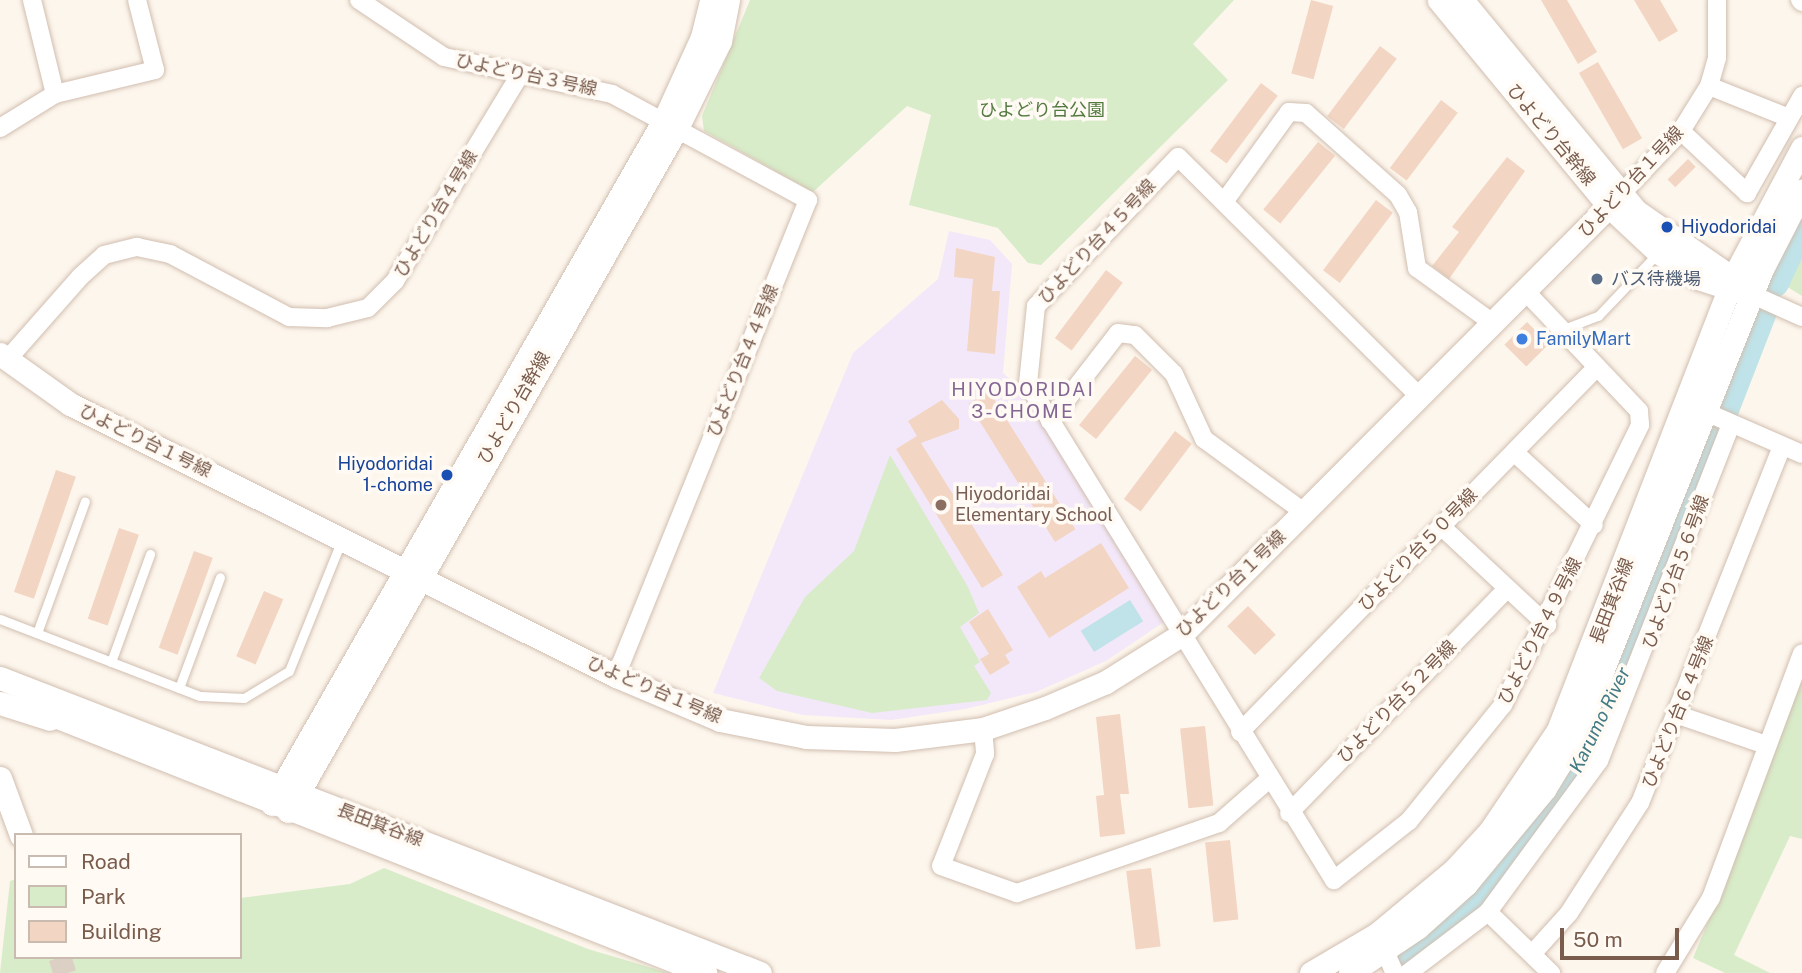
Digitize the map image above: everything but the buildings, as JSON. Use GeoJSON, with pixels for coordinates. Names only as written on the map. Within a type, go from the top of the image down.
{"type":"FeatureCollection","features":[{"type":"Feature","properties":{"kind":"street"},"geometry":{"type":"LineString","coordinates":[[32,0],[55,94]]}},
{"type":"Feature","properties":{"kind":"street"},"geometry":{"type":"LineString","coordinates":[[0,128],[55,94],[155,70],[137,0]]}},
{"type":"Feature","properties":{"kind":"street","name":"ひよどり台３号線"},"geometry":{"type":"LineString","coordinates":[[359,0],[444,57],[612,94],[671,122]]}},
{"type":"Feature","properties":{"kind":"street","name":"ひよどり台幹線"},"geometry":{"type":"LineString","coordinates":[[671,122],[702,37],[711,0]]}},
{"type":"Feature","properties":{"kind":"street","name":"ひよどり台幹線"},"geometry":{"type":"LineString","coordinates":[[283,799],[410,572],[720,41],[728,0]]}},
{"type":"Feature","properties":{"kind":"street","name":"ひよどり台幹線"},"geometry":{"type":"LineString","coordinates":[[1439,0],[1615,200],[1738,287]]}},
{"type":"Feature","properties":{"kind":"street","name":"ひよどり台幹線"},"geometry":{"type":"LineString","coordinates":[[1462,0],[1658,253],[1738,287]]}},
{"type":"Feature","properties":{"kind":"street","name":"ひよどり台１号線"},"geometry":{"type":"LineString","coordinates":[[3,357],[70,404],[615,676],[720,720],[806,737],[895,740],[983,729],[1106,682],[1181,635],[1421,398],[1681,131],[1709,86],[1717,58],[1717,0]]}},
{"type":"Feature","properties":{"kind":"street","name":"ひよどり台４号線"},"geometry":{"type":"LineString","coordinates":[[3,357],[104,255],[137,247],[170,254],[289,317],[327,318],[368,308],[395,281],[521,73]]}},
{"type":"Feature","properties":{"kind":"street"},"geometry":{"type":"LineString","coordinates":[[1709,86],[1787,117]]}},
{"type":"Feature","properties":{"kind":"street"},"geometry":{"type":"LineString","coordinates":[[1681,131],[1747,193],[1787,117],[1802,96]]}},
{"type":"Feature","properties":{"kind":"street"},"geometry":{"type":"LineString","coordinates":[[1224,202],[1289,112],[1306,113],[1398,195],[1408,212],[1417,268],[1494,324]]}},
{"type":"Feature","properties":{"kind":"street","name":"ひよどり台４４号線"},"geometry":{"type":"LineString","coordinates":[[615,676],[808,200],[671,122]]}},
{"type":"Feature","properties":{"kind":"street","name":"長田箕谷線"},"geometry":{"type":"LineString","coordinates":[[1350,973],[1490,831],[1558,730],[1738,287],[1802,148]]}},
{"type":"Feature","properties":{"kind":"street","name":"ひよどり台４５号線"},"geometry":{"type":"LineString","coordinates":[[1181,635],[1028,384],[1036,306],[1178,157],[1421,398]]}},
{"type":"Feature","properties":{"kind":"street","name":"長田箕谷線"},"geometry":{"type":"LineString","coordinates":[[1311,973],[1381,943],[1502,845],[1576,737],[1706,412],[1738,287],[1802,191]]}},
{"type":"Feature","properties":{"kind":"street"},"geometry":{"type":"LineString","coordinates":[[1738,287],[1802,317]]}},
{"type":"Feature","properties":{"kind":"street","name":"ひよどり台４９号線"},"geometry":{"type":"LineString","coordinates":[[1181,635],[1268,780],[1334,880],[1409,821],[1454,770],[1503,705],[1547,625],[1640,425],[1639,411],[1526,292]]}},
{"type":"Feature","properties":{"kind":"street"},"geometry":{"type":"LineString","coordinates":[[1051,421],[1118,333],[1135,335],[1174,374],[1204,439],[1305,513]]}},
{"type":"Feature","properties":{"kind":"street","name":"ひよどり台５０号線"},"geometry":{"type":"LineString","coordinates":[[1240,732],[1596,368]]}},
{"type":"Feature","properties":{"kind":"street"},"geometry":{"type":"LineString","coordinates":[[1706,412],[1802,454]]}},
{"type":"Feature","properties":{"kind":"street","name":"ひよどり台５６号線"},"geometry":{"type":"LineString","coordinates":[[1408,973],[1488,912],[1599,761],[1731,425]]}},
{"type":"Feature","properties":{"kind":"street","name":"ひよどり台６４号線"},"geometry":{"type":"LineString","coordinates":[[1532,954],[1618,844],[1678,715],[1782,446]]}},
{"type":"Feature","properties":{"kind":"street"},"geometry":{"type":"LineString","coordinates":[[1514,453],[1594,525]]}},
{"type":"Feature","properties":{"kind":"street"},"geometry":{"type":"LineString","coordinates":[[1442,527],[1505,591],[1547,625]]}},
{"type":"Feature","properties":{"kind":"street","name":"ひよどり台５２号線"},"geometry":{"type":"LineString","coordinates":[[1289,813],[1505,591]]}},
{"type":"Feature","properties":{"kind":"street"},"geometry":{"type":"LineString","coordinates":[[1665,973],[1711,898],[1802,653]]}},
{"type":"Feature","properties":{"kind":"street","name":"長田箕谷線"},"geometry":{"type":"LineString","coordinates":[[0,678],[283,799],[705,973]]}},
{"type":"Feature","properties":{"kind":"street","name":"長田箕谷線"},"geometry":{"type":"LineString","coordinates":[[0,693],[99,735],[283,799],[760,973]]}},
{"type":"Feature","properties":{"kind":"street"},"geometry":{"type":"LineString","coordinates":[[0,703],[99,735]]}},
{"type":"Feature","properties":{"kind":"street"},"geometry":{"type":"LineString","coordinates":[[1678,715],[1766,745]]}},
{"type":"Feature","properties":{"kind":"street"},"geometry":{"type":"LineString","coordinates":[[983,729],[985,754],[941,866],[1017,893],[1219,823],[1268,780]]}},
{"type":"Feature","properties":{"kind":"street"},"geometry":{"type":"LineString","coordinates":[[0,825],[2,784]]}},
{"type":"Feature","properties":{"kind":"street"},"geometry":{"type":"LineString","coordinates":[[2,784],[20,833]]}},
{"type":"Feature","properties":{"kind":"street"},"geometry":{"type":"LineString","coordinates":[[1488,912],[1551,973]]}},
{"type":"Feature","properties":{"kind":"street"},"geometry":{"type":"LineString","coordinates":[[1381,943],[1395,973]]}},
{"type":"Feature","properties":{"kind":"lane"},"geometry":{"type":"LineString","coordinates":[[1561,330],[1598,316],[1658,253]]}},
{"type":"Feature","properties":{"kind":"lane"},"geometry":{"type":"LineString","coordinates":[[37,633],[85,501]]}},
{"type":"Feature","properties":{"kind":"lane"},"geometry":{"type":"LineString","coordinates":[[0,619],[179,688],[226,701],[289,671],[342,539]]}},
{"type":"Feature","properties":{"kind":"lane"},"geometry":{"type":"LineString","coordinates":[[111,662],[150,554]]}},
{"type":"Feature","properties":{"kind":"lane"},"geometry":{"type":"LineString","coordinates":[[179,688],[220,577]]}},
{"type":"Feature","properties":{"kind":"shaded area","name":"Hiyodoridai Elementary School"},"geometry":{"type":"Polygon","coordinates":[[[949,231],[990,240],[1012,264],[1003,373],[1021,388],[1164,622],[1106,661],[1036,692],[965,709],[891,720],[803,715],[713,693],[853,353],[938,279],[949,231]]]}},
{"type":"Feature","properties":{"kind":"green space","name":"ひよどり台公園"},"geometry":{"type":"Polygon","coordinates":[[[750,0],[1234,0],[1193,44],[1228,80],[1041,265],[1028,263],[998,228],[909,205],[931,115],[907,106],[813,192],[704,131],[702,116],[750,0]]]}},
{"type":"Feature","properties":{"kind":"green space"},"geometry":{"type":"Polygon","coordinates":[[[1802,220],[1802,296],[1781,283],[1802,220]]]}},
{"type":"Feature","properties":{"kind":"green space"},"geometry":{"type":"Polygon","coordinates":[[[890,455],[968,587],[979,613],[960,627],[980,662],[974,666],[991,693],[987,700],[872,713],[777,691],[759,678],[805,597],[854,551],[890,455]]]}},
{"type":"Feature","properties":{"kind":"green space"},"geometry":{"type":"Polygon","coordinates":[[[1802,668],[1802,839],[1790,836],[1734,955],[1770,973],[1725,973],[1693,958],[1750,821],[1802,668]]]}},
{"type":"Feature","properties":{"kind":"green space"},"geometry":{"type":"Polygon","coordinates":[[[384,868],[588,949],[669,973],[0,973],[10,881],[14,880],[14,959],[242,959],[242,898],[350,884],[384,868]]]}},
{"type":"Feature","properties":{"kind":"water"},"geometry":{"type":"Polygon","coordinates":[[[1130,600],[1143,621],[1094,652],[1081,631],[1130,600]]]}},
{"type":"Feature","properties":{"kind":"waterway","name":"Karumo River"},"geometry":{"type":"LineString","coordinates":[[1775,283],[1802,225]]}},
{"type":"Feature","properties":{"kind":"waterway","name":"Karumo River"},"geometry":{"type":"LineString","coordinates":[[1723,415],[1763,312]]}},
{"type":"Feature","properties":{"kind":"waterway","name":"Karumo River"},"geometry":{"type":"LineString","coordinates":[[1407,959],[1451,926],[1552,815],[1620,688],[1716,431]]}},
{"type":"Feature","properties":{"kind":"tunnel"},"geometry":{"type":"LineString","coordinates":[[61,959],[65,973]]}},
{"type":"Feature","properties":{"kind":"place","name":"Hiyodoridai"},"geometry":{"type":"Point","coordinates":[1667,227]}},
{"type":"Feature","properties":{"kind":"place","name":"バス待機場"},"geometry":{"type":"Point","coordinates":[1597,279]}},
{"type":"Feature","properties":{"kind":"place","name":"FamilyMart"},"geometry":{"type":"Point","coordinates":[1522,339]}},
{"type":"Feature","properties":{"kind":"place","name":"Hiyodoridai 1-chome"},"geometry":{"type":"Point","coordinates":[447,475]}},
{"type":"Feature","properties":{"kind":"place","name":"Hiyodoridai Elementary School"},"geometry":{"type":"Point","coordinates":[941,505]}},
{"type":"Feature","properties":{"kind":"district","name":"HIYODORIDAI 3-CHOME"},"geometry":{"type":"Point","coordinates":[1023,401]}}]}
